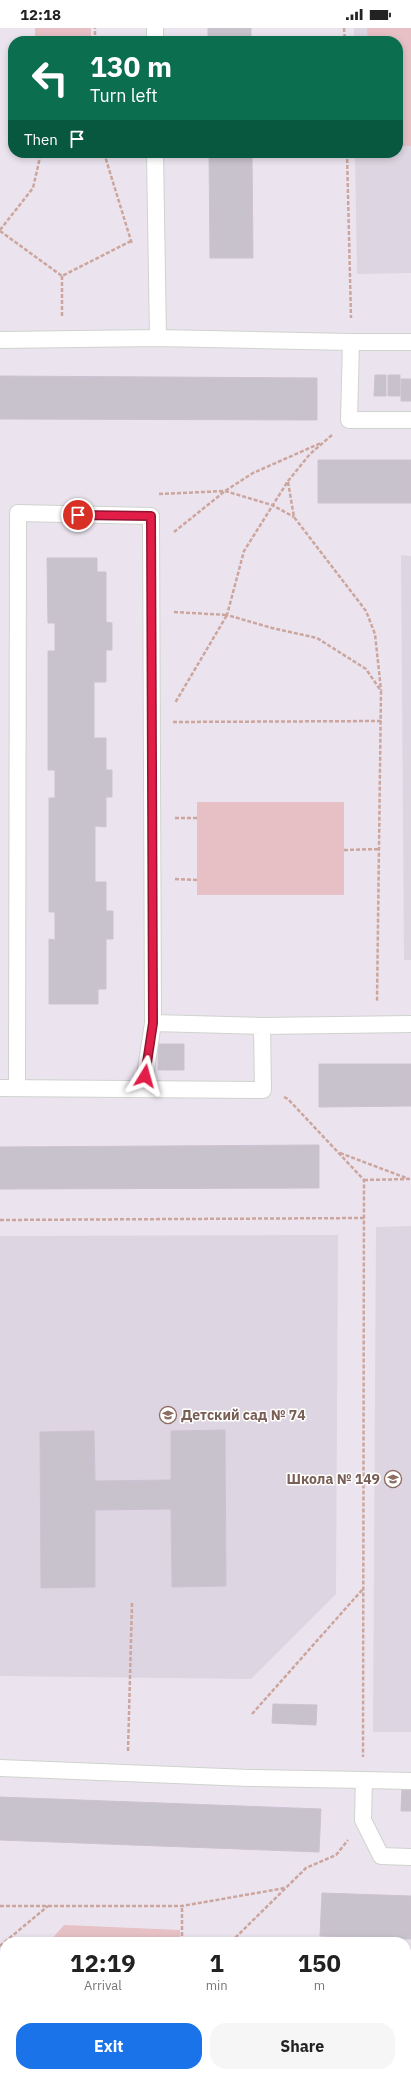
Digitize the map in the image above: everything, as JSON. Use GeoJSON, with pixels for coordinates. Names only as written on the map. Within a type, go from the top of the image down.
{"type":"FeatureCollection","features":[{"type":"Feature","properties":{"kind":"lane"},"geometry":{"type":"LineString","coordinates":[[155,158],[156,306],[158,338]]}},
{"type":"Feature","properties":{"kind":"lane"},"geometry":{"type":"LineString","coordinates":[[0,340],[158,338],[411,342]]}},
{"type":"Feature","properties":{"kind":"lane"},"geometry":{"type":"LineString","coordinates":[[352,342],[349,420],[411,420]]}},
{"type":"Feature","properties":{"kind":"lane"},"geometry":{"type":"LineString","coordinates":[[17,1088],[18,514],[151,516],[153,1023],[143,1089]]}},
{"type":"Feature","properties":{"kind":"lane"},"geometry":{"type":"LineString","coordinates":[[153,1023],[262,1026],[411,1024]]}},
{"type":"Feature","properties":{"kind":"lane"},"geometry":{"type":"LineString","coordinates":[[0,1088],[263,1090],[262,1026]]}},
{"type":"Feature","properties":{"kind":"lane"},"geometry":{"type":"LineString","coordinates":[[0,1768],[127,1774],[411,1780]]}},
{"type":"Feature","properties":{"kind":"lane"},"geometry":{"type":"LineString","coordinates":[[364,1780],[363,1820],[381,1856],[411,1857]]}},
{"type":"Feature","properties":{"kind":"path"},"geometry":{"type":"LineString","coordinates":[[40,158],[33,188],[0,231],[62,276]]}},
{"type":"Feature","properties":{"kind":"path"},"geometry":{"type":"LineString","coordinates":[[106,158],[134,248]]}},
{"type":"Feature","properties":{"kind":"path"},"geometry":{"type":"LineString","coordinates":[[347,158],[352,342]]}},
{"type":"Feature","properties":{"kind":"path"},"geometry":{"type":"LineString","coordinates":[[62,276],[131,240]]}},
{"type":"Feature","properties":{"kind":"path"},"geometry":{"type":"LineString","coordinates":[[62,276],[62,339]]}},
{"type":"Feature","properties":{"kind":"path"},"geometry":{"type":"LineString","coordinates":[[152,738],[165,722],[198,662],[227,615],[244,551],[288,481],[310,454],[349,420]]}},
{"type":"Feature","properties":{"kind":"path"},"geometry":{"type":"LineString","coordinates":[[152,550],[225,491],[253,474],[324,442]]}},
{"type":"Feature","properties":{"kind":"path"},"geometry":{"type":"LineString","coordinates":[[288,481],[294,517],[366,611],[375,634],[381,691],[376,1024]]}},
{"type":"Feature","properties":{"kind":"path"},"geometry":{"type":"LineString","coordinates":[[152,611],[227,615],[317,638],[366,669],[381,691]]}},
{"type":"Feature","properties":{"kind":"path"},"geometry":{"type":"LineString","coordinates":[[165,722],[381,721]]}},
{"type":"Feature","properties":{"kind":"path"},"geometry":{"type":"LineString","coordinates":[[344,850],[379,849]]}},
{"type":"Feature","properties":{"kind":"path"},"geometry":{"type":"LineString","coordinates":[[263,1090],[288,1099],[364,1180],[362,1590],[364,1780]]}},
{"type":"Feature","properties":{"kind":"path"},"geometry":{"type":"LineString","coordinates":[[338,1152],[410,1179]]}},
{"type":"Feature","properties":{"kind":"path"},"geometry":{"type":"LineString","coordinates":[[364,1180],[410,1179]]}},
{"type":"Feature","properties":{"kind":"path"},"geometry":{"type":"LineString","coordinates":[[0,1220],[364,1218]]}},
{"type":"Feature","properties":{"kind":"path"},"geometry":{"type":"LineString","coordinates":[[252,1714],[362,1590]]}},
{"type":"Feature","properties":{"kind":"path"},"geometry":{"type":"LineString","coordinates":[[127,1774],[132,1603]]}},
{"type":"Feature","properties":{"kind":"path"},"geometry":{"type":"LineString","coordinates":[[236,1937],[306,1868],[336,1855],[363,1820]]}},
{"type":"Feature","properties":{"kind":"path"},"geometry":{"type":"LineString","coordinates":[[0,1906],[182,1906],[285,1888]]}},
{"type":"Feature","properties":{"kind":"path"},"geometry":{"type":"LineString","coordinates":[[11,1937],[48,1906]]}},
{"type":"Feature","properties":{"kind":"path"},"geometry":{"type":"LineString","coordinates":[[182,1906],[182,1937]]}},
{"type":"Feature","properties":{"kind":"shaded area"},"geometry":{"type":"Polygon","coordinates":[[[35,28],[91,28],[91,36],[35,36],[35,28]]]}},
{"type":"Feature","properties":{"kind":"shaded area"},"geometry":{"type":"Polygon","coordinates":[[[354,28],[411,28],[411,273],[357,274],[355,158],[403,158],[403,36],[354,36],[354,28]]]}},
{"type":"Feature","properties":{"kind":"shaded area"},"geometry":{"type":"Polygon","coordinates":[[[367,28],[411,28],[411,146],[403,146],[403,36],[368,36],[367,28]]]}},
{"type":"Feature","properties":{"kind":"shaded area"},"geometry":{"type":"Polygon","coordinates":[[[401,555],[411,556],[411,960],[404,960],[401,555]]]}},
{"type":"Feature","properties":{"kind":"shaded area"},"geometry":{"type":"Polygon","coordinates":[[[197,802],[344,802],[344,895],[197,895],[197,802]]]}},
{"type":"Feature","properties":{"kind":"shaded area","name":"Школа № 149"},"geometry":{"type":"Polygon","coordinates":[[[411,1226],[411,1732],[373,1732],[376,1227],[411,1226]]]}},
{"type":"Feature","properties":{"kind":"shaded area","name":"Детский сад № 74"},"geometry":{"type":"Polygon","coordinates":[[[338,1235],[336,1594],[251,1679],[0,1676],[0,1236],[338,1235]]]}},
{"type":"Feature","properties":{"kind":"shaded area"},"geometry":{"type":"Polygon","coordinates":[[[64,1925],[180,1930],[180,1937],[53,1937],[64,1925]]]}},
{"type":"Feature","properties":{"kind":"building"},"geometry":{"type":"Polygon","coordinates":[[[208,28],[251,28],[251,36],[208,36],[208,28]]]}},
{"type":"Feature","properties":{"kind":"building"},"geometry":{"type":"Polygon","coordinates":[[[209,158],[252,158],[253,258],[210,258],[209,158]]]}},
{"type":"Feature","properties":{"kind":"building"},"geometry":{"type":"Polygon","coordinates":[[[375,375],[386,375],[386,396],[374,396],[375,375]]]}},
{"type":"Feature","properties":{"kind":"building"},"geometry":{"type":"Polygon","coordinates":[[[388,375],[400,375],[400,396],[388,396],[388,375]]]}},
{"type":"Feature","properties":{"kind":"building"},"geometry":{"type":"Polygon","coordinates":[[[0,376],[317,378],[317,420],[0,419],[0,376]]]}},
{"type":"Feature","properties":{"kind":"building"},"geometry":{"type":"Polygon","coordinates":[[[401,379],[411,379],[411,401],[401,401],[401,379]]]}},
{"type":"Feature","properties":{"kind":"building"},"geometry":{"type":"Polygon","coordinates":[[[318,460],[411,460],[411,503],[318,503],[318,460]]]}},
{"type":"Feature","properties":{"kind":"building"},"geometry":{"type":"Polygon","coordinates":[[[47,558],[97,558],[97,572],[106,572],[106,622],[112,623],[112,650],[106,650],[106,682],[94,682],[94,738],[106,738],[106,770],[112,770],[112,797],[106,797],[106,827],[95,826],[95,882],[106,882],[106,911],[113,911],[113,939],[106,939],[106,989],[98,989],[98,1004],[49,1004],[49,939],[55,940],[55,912],[49,912],[49,798],[55,798],[55,770],[48,770],[48,651],[55,651],[55,623],[48,623],[47,558]]]}},
{"type":"Feature","properties":{"kind":"building"},"geometry":{"type":"Polygon","coordinates":[[[158,1044],[184,1044],[184,1070],[158,1070],[158,1044]]]}},
{"type":"Feature","properties":{"kind":"building"},"geometry":{"type":"Polygon","coordinates":[[[319,1064],[411,1064],[411,1106],[319,1107],[319,1064]]]}},
{"type":"Feature","properties":{"kind":"building"},"geometry":{"type":"Polygon","coordinates":[[[319,1145],[319,1188],[0,1189],[0,1147],[319,1145]]]}},
{"type":"Feature","properties":{"kind":"building"},"geometry":{"type":"Polygon","coordinates":[[[225,1430],[226,1586],[172,1587],[171,1509],[95,1510],[95,1587],[41,1588],[40,1432],[94,1431],[95,1481],[171,1480],[171,1431],[225,1430]]]}},
{"type":"Feature","properties":{"kind":"building"},"geometry":{"type":"Polygon","coordinates":[[[273,1704],[317,1705],[316,1725],[272,1723],[273,1704]]]}},
{"type":"Feature","properties":{"kind":"building"},"geometry":{"type":"Polygon","coordinates":[[[402,1788],[411,1788],[411,1811],[401,1811],[402,1788]]]}},
{"type":"Feature","properties":{"kind":"building"},"geometry":{"type":"Polygon","coordinates":[[[0,1797],[321,1809],[319,1852],[0,1840],[0,1797]]]}},
{"type":"Feature","properties":{"kind":"building"},"geometry":{"type":"Polygon","coordinates":[[[322,1893],[411,1896],[411,1937],[320,1936],[322,1893]]]}},
{"type":"Feature","properties":{"kind":"place","name":"Детский сад № 74"},"geometry":{"type":"Point","coordinates":[168,1415]}},
{"type":"Feature","properties":{"kind":"place","name":"Школа № 149"},"geometry":{"type":"Point","coordinates":[393,1479]}},
{"type":"Feature","properties":{"kind":"route"},"geometry":{"type":"LineString","coordinates":[[78,515],[151,516],[153,1023],[145,1076]]}}]}
